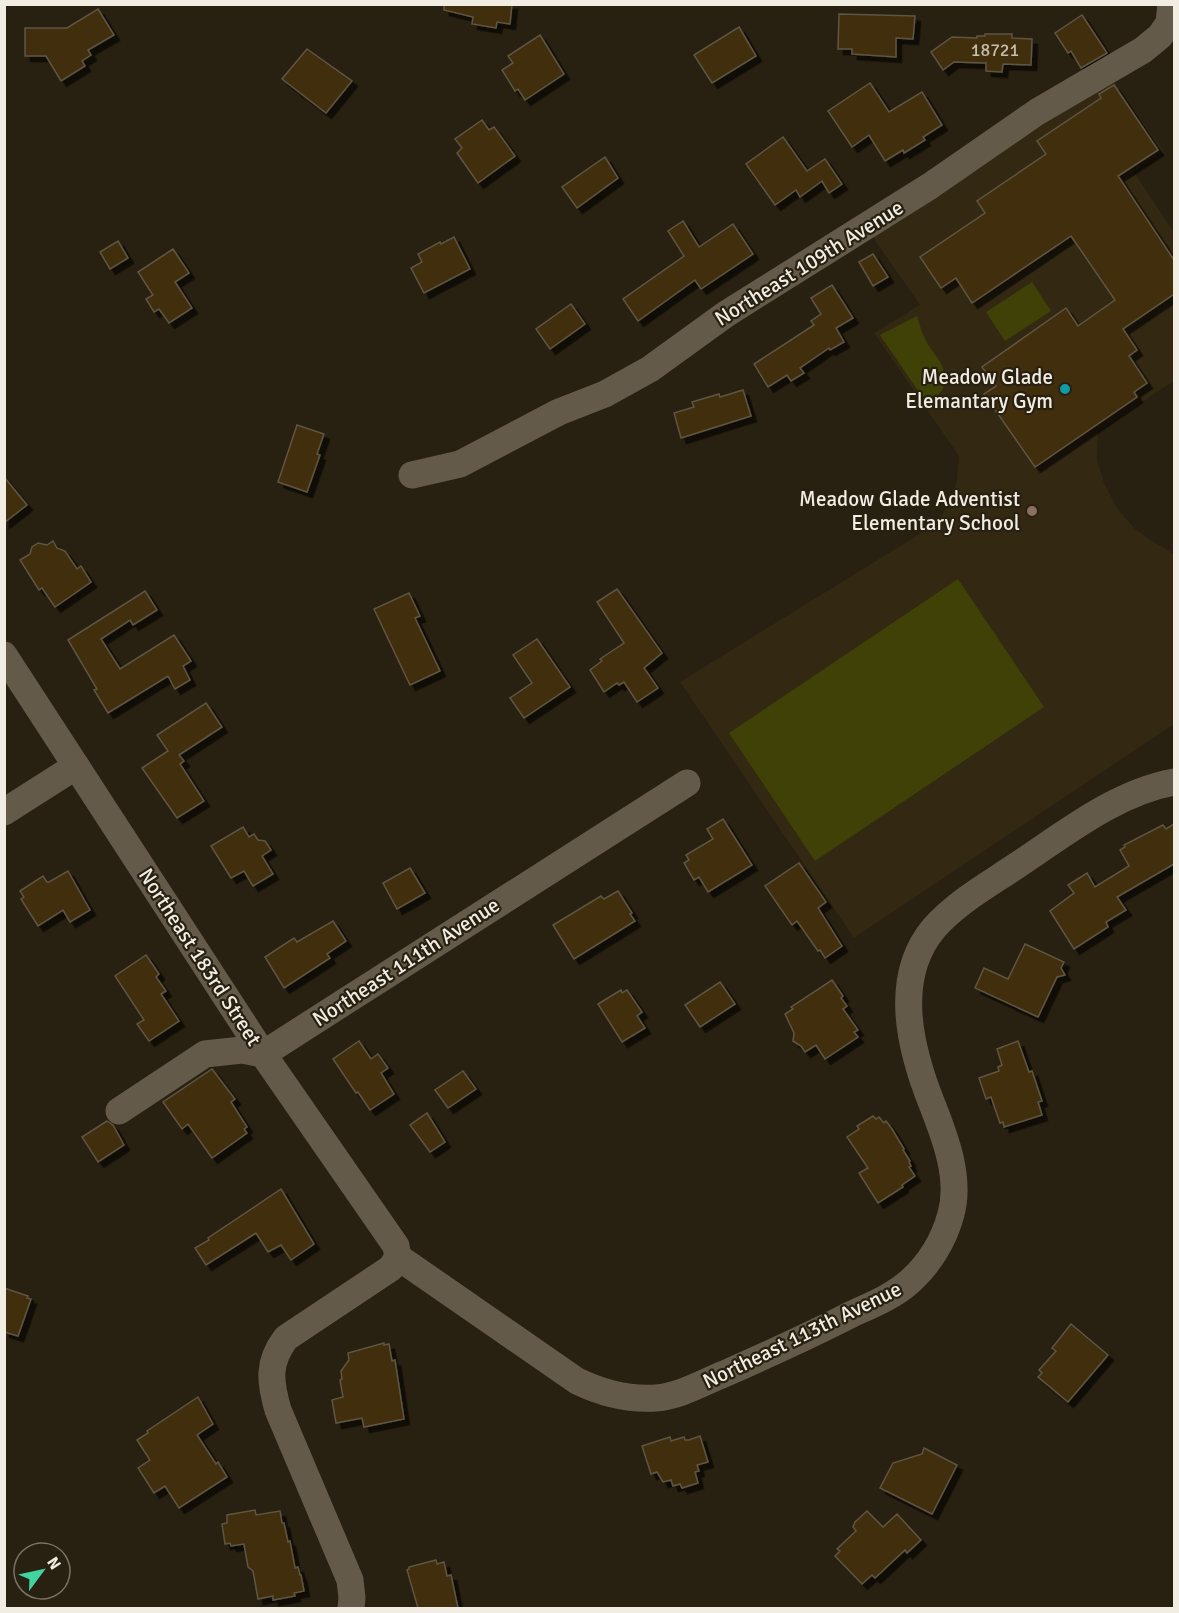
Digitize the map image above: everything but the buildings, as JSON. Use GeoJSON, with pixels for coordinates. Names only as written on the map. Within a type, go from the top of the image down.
{"type":"FeatureCollection","features":[{"type":"Feature","properties":{"kind":"street","name":"Northeast 109th Avenue"},"geometry":{"type":"LineString","coordinates":[[412,475],[460,464],[559,412],[605,394],[650,369],[726,314],[930,186],[1037,112],[1143,50],[1160,36],[1169,23],[1171,4]]}},
{"type":"Feature","properties":{"kind":"street","name":"Northeast 183rd Street"},"geometry":{"type":"LineString","coordinates":[[4,655],[262,1054],[396,1246],[398,1257]]}},
{"type":"Feature","properties":{"kind":"street"},"geometry":{"type":"LineString","coordinates":[[4,812],[76,766]]}},
{"type":"Feature","properties":{"kind":"street","name":"Northeast 113th Avenue"},"geometry":{"type":"LineString","coordinates":[[398,1257],[577,1381],[606,1394],[631,1398],[659,1398],[683,1392],[807,1337],[908,1283],[936,1250],[947,1226],[953,1199],[953,1173],[947,1144],[913,1049],[908,1014],[909,982],[926,939],[939,923],[967,899],[1093,814],[1126,797],[1174,782]]}},
{"type":"Feature","properties":{"kind":"street","name":"Northeast 111th Avenue"},"geometry":{"type":"LineString","coordinates":[[262,1054],[687,783]]}},
{"type":"Feature","properties":{"kind":"street"},"geometry":{"type":"LineString","coordinates":[[119,1111],[205,1054],[242,1050],[262,1054]]}},
{"type":"Feature","properties":{"kind":"street"},"geometry":{"type":"LineString","coordinates":[[351,1608],[350,1581],[278,1410],[273,1393],[272,1366],[286,1338],[391,1268],[398,1257]]}},
{"type":"Feature","properties":{"kind":"shaded area","name":"Meadow Glade Adventist Elementary School"},"geometry":{"type":"Polygon","coordinates":[[[1112,79],[1163,150],[1134,172],[1174,232],[1174,381],[1098,431],[1097,460],[1104,483],[1117,508],[1134,528],[1174,554],[1174,724],[854,938],[680,682],[918,535],[943,514],[957,481],[959,456],[874,333],[920,305],[870,233],[1112,79]]]}},
{"type":"Feature","properties":{"kind":"shaded area"},"geometry":{"type":"Polygon","coordinates":[[[1032,282],[1051,311],[1005,341],[986,312],[1032,282]]]}},
{"type":"Feature","properties":{"kind":"shaded area"},"geometry":{"type":"Polygon","coordinates":[[[917,316],[925,339],[941,363],[945,378],[940,393],[925,401],[880,335],[917,316]]]}},
{"type":"Feature","properties":{"kind":"shaded area"},"geometry":{"type":"Polygon","coordinates":[[[958,579],[1044,707],[815,861],[729,733],[958,579]]]}},
{"type":"Feature","properties":{"kind":"place","name":"Meadow Glade Elemantary Gym"},"geometry":{"type":"Point","coordinates":[1065,389]}},
{"type":"Feature","properties":{"kind":"place","name":"Meadow Glade Adventist Elementary School"},"geometry":{"type":"Point","coordinates":[1032,511]}}]}
